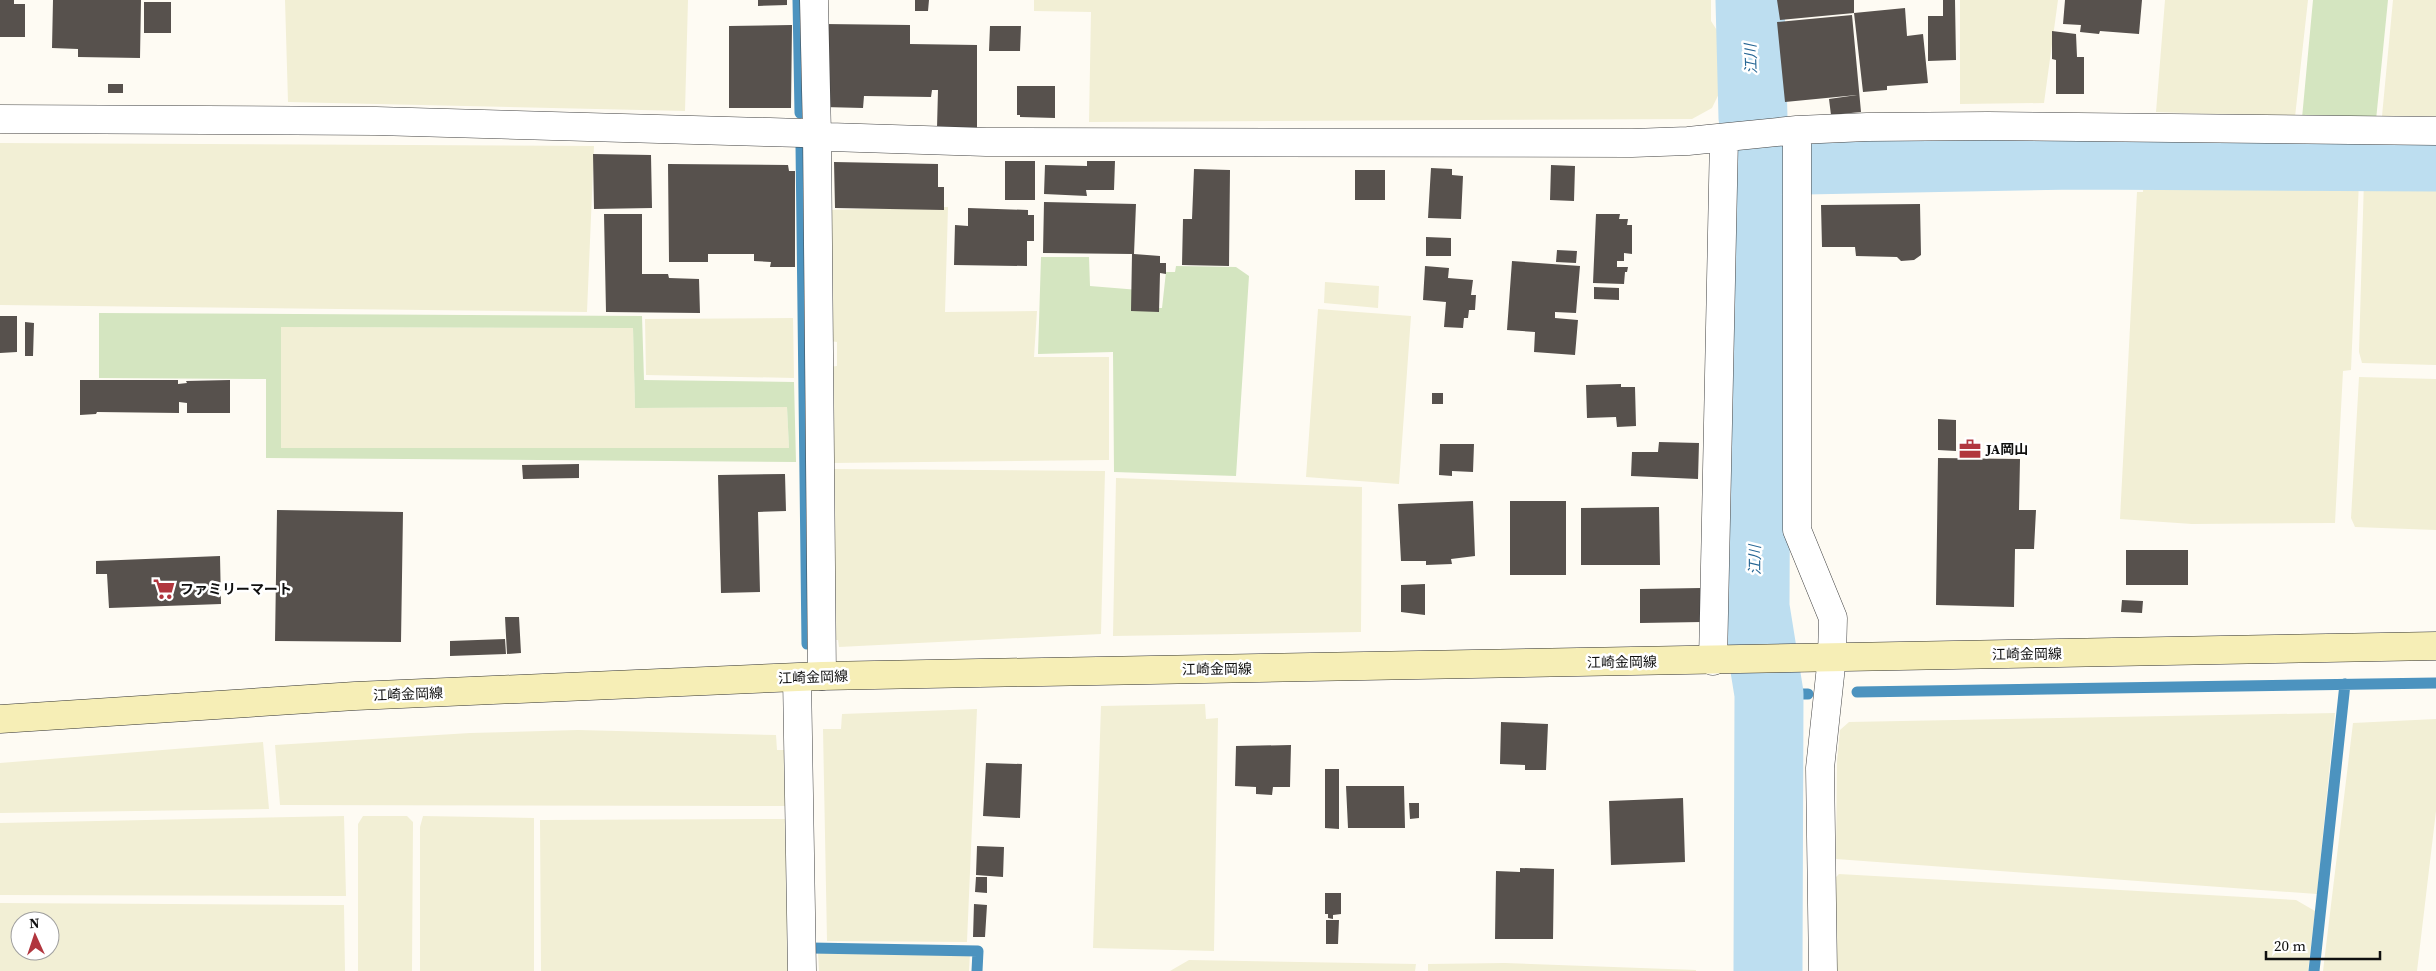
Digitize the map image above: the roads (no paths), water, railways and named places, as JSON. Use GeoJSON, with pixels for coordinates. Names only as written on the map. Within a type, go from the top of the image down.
{"type":"FeatureCollection","features":[{"type":"Feature","properties":{"kind":"main road","name":"江崎金岡線"},"geometry":{"type":"LineString","coordinates":[[0,719],[355,696],[809,677],[2436,646]]}},
{"type":"Feature","properties":{"kind":"street"},"geometry":{"type":"LineString","coordinates":[[802,971],[809,677],[817,135],[814,0]]}},
{"type":"Feature","properties":{"kind":"street"},"geometry":{"type":"LineString","coordinates":[[0,119],[376,121],[802,133],[986,142],[1632,143],[1724,138],[1797,137],[1988,126],[2436,131]]}},
{"type":"Feature","properties":{"kind":"street"},"geometry":{"type":"LineString","coordinates":[[1797,137],[1797,530],[1833,618],[1821,658],[1820,768],[1823,971]]}},
{"type":"Feature","properties":{"kind":"street"},"geometry":{"type":"LineString","coordinates":[[1721,660],[1724,138]]}},
{"type":"Feature","properties":{"kind":"waterway"},"geometry":{"type":"LineString","coordinates":[[798,0],[800,113]]}},
{"type":"Feature","properties":{"kind":"waterway","name":"江川"},"geometry":{"type":"LineString","coordinates":[[1750,0],[1753,118]]}},
{"type":"Feature","properties":{"kind":"waterway"},"geometry":{"type":"LineString","coordinates":[[801,145],[807,644]]}},
{"type":"Feature","properties":{"kind":"waterway","name":"江川"},"geometry":{"type":"LineString","coordinates":[[1753,149],[1757,161],[1755,607],[1769,694],[1768,971]]}},
{"type":"Feature","properties":{"kind":"waterway"},"geometry":{"type":"LineString","coordinates":[[1757,161],[2075,155],[2436,157]]}},
{"type":"Feature","properties":{"kind":"waterway"},"geometry":{"type":"LineString","coordinates":[[1857,692],[2436,683]]}},
{"type":"Feature","properties":{"kind":"waterway"},"geometry":{"type":"LineString","coordinates":[[2314,971],[2345,684]]}},
{"type":"Feature","properties":{"kind":"waterway"},"geometry":{"type":"LineString","coordinates":[[1769,694],[1808,694]]}},
{"type":"Feature","properties":{"kind":"waterway"},"geometry":{"type":"LineString","coordinates":[[811,948],[978,951],[977,971]]}},
{"type":"Feature","properties":{"kind":"place","name":"JA岡山"},"geometry":{"type":"Point","coordinates":[1970,449]}},
{"type":"Feature","properties":{"kind":"place","name":"ファミリーマート"},"geometry":{"type":"Point","coordinates":[164,589]}}]}
